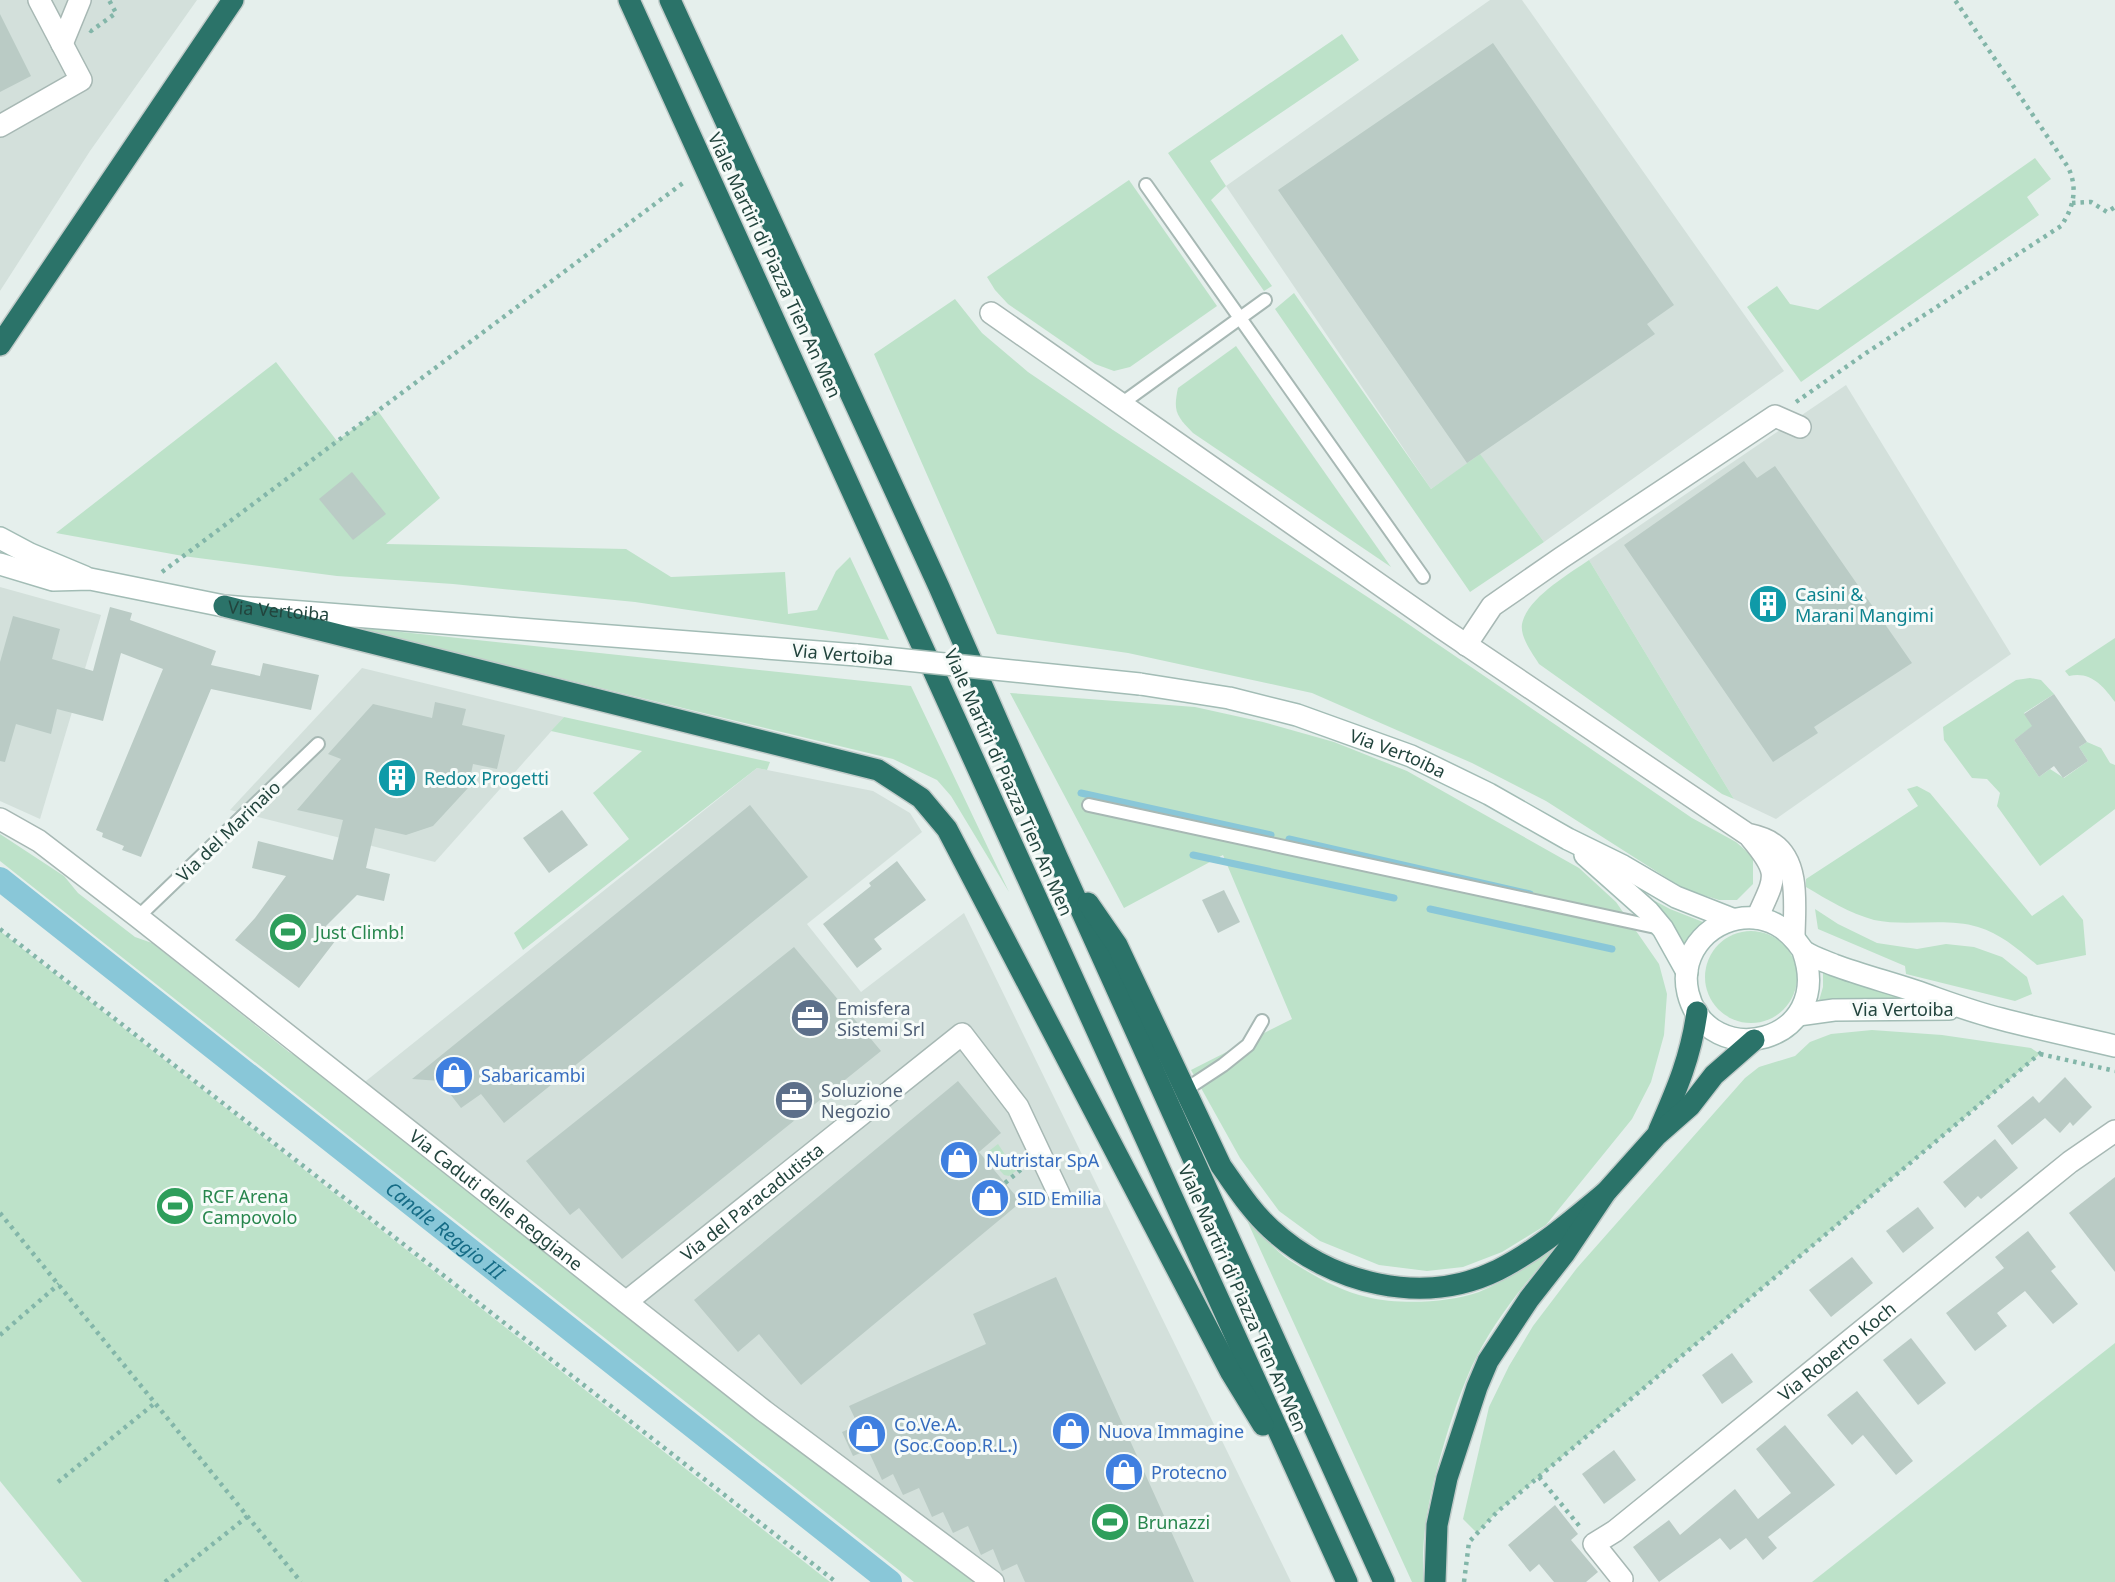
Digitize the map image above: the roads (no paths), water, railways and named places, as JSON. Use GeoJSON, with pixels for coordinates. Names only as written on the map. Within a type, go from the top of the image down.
{"type":"FeatureCollection","features":[{"type":"Feature","properties":{"kind":"highway"},"geometry":{"type":"LineString","coordinates":[[0,345],[233,0]]}},
{"type":"Feature","properties":{"kind":"highway","name":"Viale Martiri di Piazza Tien An Men"},"geometry":{"type":"LineString","coordinates":[[629,0],[1347,1582]]}},
{"type":"Feature","properties":{"kind":"highway","name":"Viale Martiri di Piazza Tien An Men"},"geometry":{"type":"LineString","coordinates":[[670,0],[939,587],[1058,859],[1384,1582]]}},
{"type":"Feature","properties":{"kind":"highway"},"geometry":{"type":"LineString","coordinates":[[224,606],[878,770],[921,798],[947,829],[1230,1371],[1306,1493]]}},
{"type":"Feature","properties":{"kind":"highway"},"geometry":{"type":"LineString","coordinates":[[1058,859],[1117,944],[1221,1166],[1244,1199],[1270,1228],[1306,1255],[1341,1274],[1378,1284],[1413,1289],[1462,1282],[1497,1270],[1531,1251],[1606,1192]]}},
{"type":"Feature","properties":{"kind":"highway"},"geometry":{"type":"LineString","coordinates":[[1657,1135],[1683,1077],[1693,1042],[1696,1012]]}},
{"type":"Feature","properties":{"kind":"highway"},"geometry":{"type":"LineString","coordinates":[[1435,1582],[1437,1525],[1447,1478],[1477,1387],[1503,1337],[1606,1192],[1657,1135],[1690,1106],[1714,1076],[1754,1040]]}},
{"type":"Feature","properties":{"kind":"street"},"geometry":{"type":"LineString","coordinates":[[0,126],[81,80],[39,0]]}},
{"type":"Feature","properties":{"kind":"street"},"geometry":{"type":"LineString","coordinates":[[62,44],[80,0]]}},
{"type":"Feature","properties":{"kind":"street"},"geometry":{"type":"LineString","coordinates":[[991,313],[1466,645],[1748,834],[1772,843],[1783,853],[1790,866],[1798,944],[1808,967],[1806,1000],[1798,1015]]}},
{"type":"Feature","properties":{"kind":"street"},"geometry":{"type":"LineString","coordinates":[[1466,645],[1492,606],[1775,416],[1800,427]]}},
{"type":"Feature","properties":{"kind":"street","name":"Via Vertoiba"},"geometry":{"type":"LineString","coordinates":[[0,538],[30,554],[90,579]]}},
{"type":"Feature","properties":{"kind":"street","name":"Via Vertoiba"},"geometry":{"type":"LineString","coordinates":[[0,564],[53,580],[90,579],[224,606],[858,655],[1140,684],[1229,698],[1335,727],[1451,774],[1676,897],[1732,919],[1757,918],[1770,922],[1798,944],[1862,975],[1966,1010],[2115,1046]]}},
{"type":"Feature","properties":{"kind":"street","name":"Via Caduti delle Reggiane"},"geometry":{"type":"LineString","coordinates":[[0,819],[39,842],[138,917],[764,1411],[993,1582]]}},
{"type":"Feature","properties":{"kind":"street"},"geometry":{"type":"LineString","coordinates":[[1748,834],[1769,860],[1772,872],[1773,883],[1757,918]]}},
{"type":"Feature","properties":{"kind":"street","name":"Via Vertoiba"},"geometry":{"type":"LineString","coordinates":[[1568,839],[1648,911],[1663,929],[1687,972],[1688,992],[1696,1012]]}},
{"type":"Feature","properties":{"kind":"street"},"geometry":{"type":"LineString","coordinates":[[1687,972],[1691,956],[1700,941],[1713,926],[1732,919]]}},
{"type":"Feature","properties":{"kind":"street","name":"Via Vertoiba"},"geometry":{"type":"LineString","coordinates":[[1754,1040],[1771,1036],[1786,1027],[1798,1015],[1834,1010],[1966,1010]]}},
{"type":"Feature","properties":{"kind":"street"},"geometry":{"type":"LineString","coordinates":[[1696,1012],[1721,1034],[1754,1040]]}},
{"type":"Feature","properties":{"kind":"street","name":"Via del Paracadutista"},"geometry":{"type":"LineString","coordinates":[[626,1303],[962,1034],[1018,1107],[1059,1194]]}},
{"type":"Feature","properties":{"kind":"street","name":"Via Roberto Koch"},"geometry":{"type":"LineString","coordinates":[[1622,1579],[1594,1544],[1615,1531],[2070,1162],[2115,1131]]}},
{"type":"Feature","properties":{"kind":"lane"},"geometry":{"type":"LineString","coordinates":[[1146,185],[1423,576]]}},
{"type":"Feature","properties":{"kind":"lane"},"geometry":{"type":"LineString","coordinates":[[1121,404],[1265,300]]}},
{"type":"Feature","properties":{"kind":"lane","name":"Via del Marinaio"},"geometry":{"type":"LineString","coordinates":[[138,917],[318,744]]}},
{"type":"Feature","properties":{"kind":"lane"},"geometry":{"type":"LineString","coordinates":[[1089,805],[1663,929]]}},
{"type":"Feature","properties":{"kind":"lane"},"geometry":{"type":"LineString","coordinates":[[1185,1090],[1248,1045],[1262,1021]]}},
{"type":"Feature","properties":{"kind":"waterway"},"geometry":{"type":"LineString","coordinates":[[1081,793],[1271,835]]}},
{"type":"Feature","properties":{"kind":"waterway"},"geometry":{"type":"LineString","coordinates":[[1289,839],[1530,894]]}},
{"type":"Feature","properties":{"kind":"waterway"},"geometry":{"type":"LineString","coordinates":[[1193,855],[1394,898]]}},
{"type":"Feature","properties":{"kind":"waterway","name":"Canale Reggio III"},"geometry":{"type":"LineString","coordinates":[[0,879],[890,1582]]}},
{"type":"Feature","properties":{"kind":"waterway"},"geometry":{"type":"LineString","coordinates":[[1430,909],[1612,949]]}},
{"type":"Feature","properties":{"kind":"place","name":"Casini & Marani Mangimi"},"geometry":{"type":"Point","coordinates":[1768,604]}},
{"type":"Feature","properties":{"kind":"place","name":"Redox Progetti"},"geometry":{"type":"Point","coordinates":[397,778]}},
{"type":"Feature","properties":{"kind":"place","name":"Just Climb!"},"geometry":{"type":"Point","coordinates":[288,932]}},
{"type":"Feature","properties":{"kind":"place","name":"Emisfera Sistemi Srl"},"geometry":{"type":"Point","coordinates":[810,1018]}},
{"type":"Feature","properties":{"kind":"place","name":"Sabaricambi"},"geometry":{"type":"Point","coordinates":[454,1075]}},
{"type":"Feature","properties":{"kind":"place","name":"Soluzione Negozio"},"geometry":{"type":"Point","coordinates":[794,1100]}},
{"type":"Feature","properties":{"kind":"place","name":"Nutristar SpA"},"geometry":{"type":"Point","coordinates":[959,1160]}},
{"type":"Feature","properties":{"kind":"place","name":"SID Emilia"},"geometry":{"type":"Point","coordinates":[990,1198]}},
{"type":"Feature","properties":{"kind":"place","name":"RCF Arena Campovolo"},"geometry":{"type":"Point","coordinates":[175,1206]}},
{"type":"Feature","properties":{"kind":"place","name":"Nuova Immagine"},"geometry":{"type":"Point","coordinates":[1071,1431]}},
{"type":"Feature","properties":{"kind":"place","name":"Co.Ve.A. (Soc.Coop.R.L.)"},"geometry":{"type":"Point","coordinates":[867,1434]}},
{"type":"Feature","properties":{"kind":"place","name":"Protecno"},"geometry":{"type":"Point","coordinates":[1124,1472]}},
{"type":"Feature","properties":{"kind":"place","name":"Brunazzi"},"geometry":{"type":"Point","coordinates":[1110,1522]}}]}
